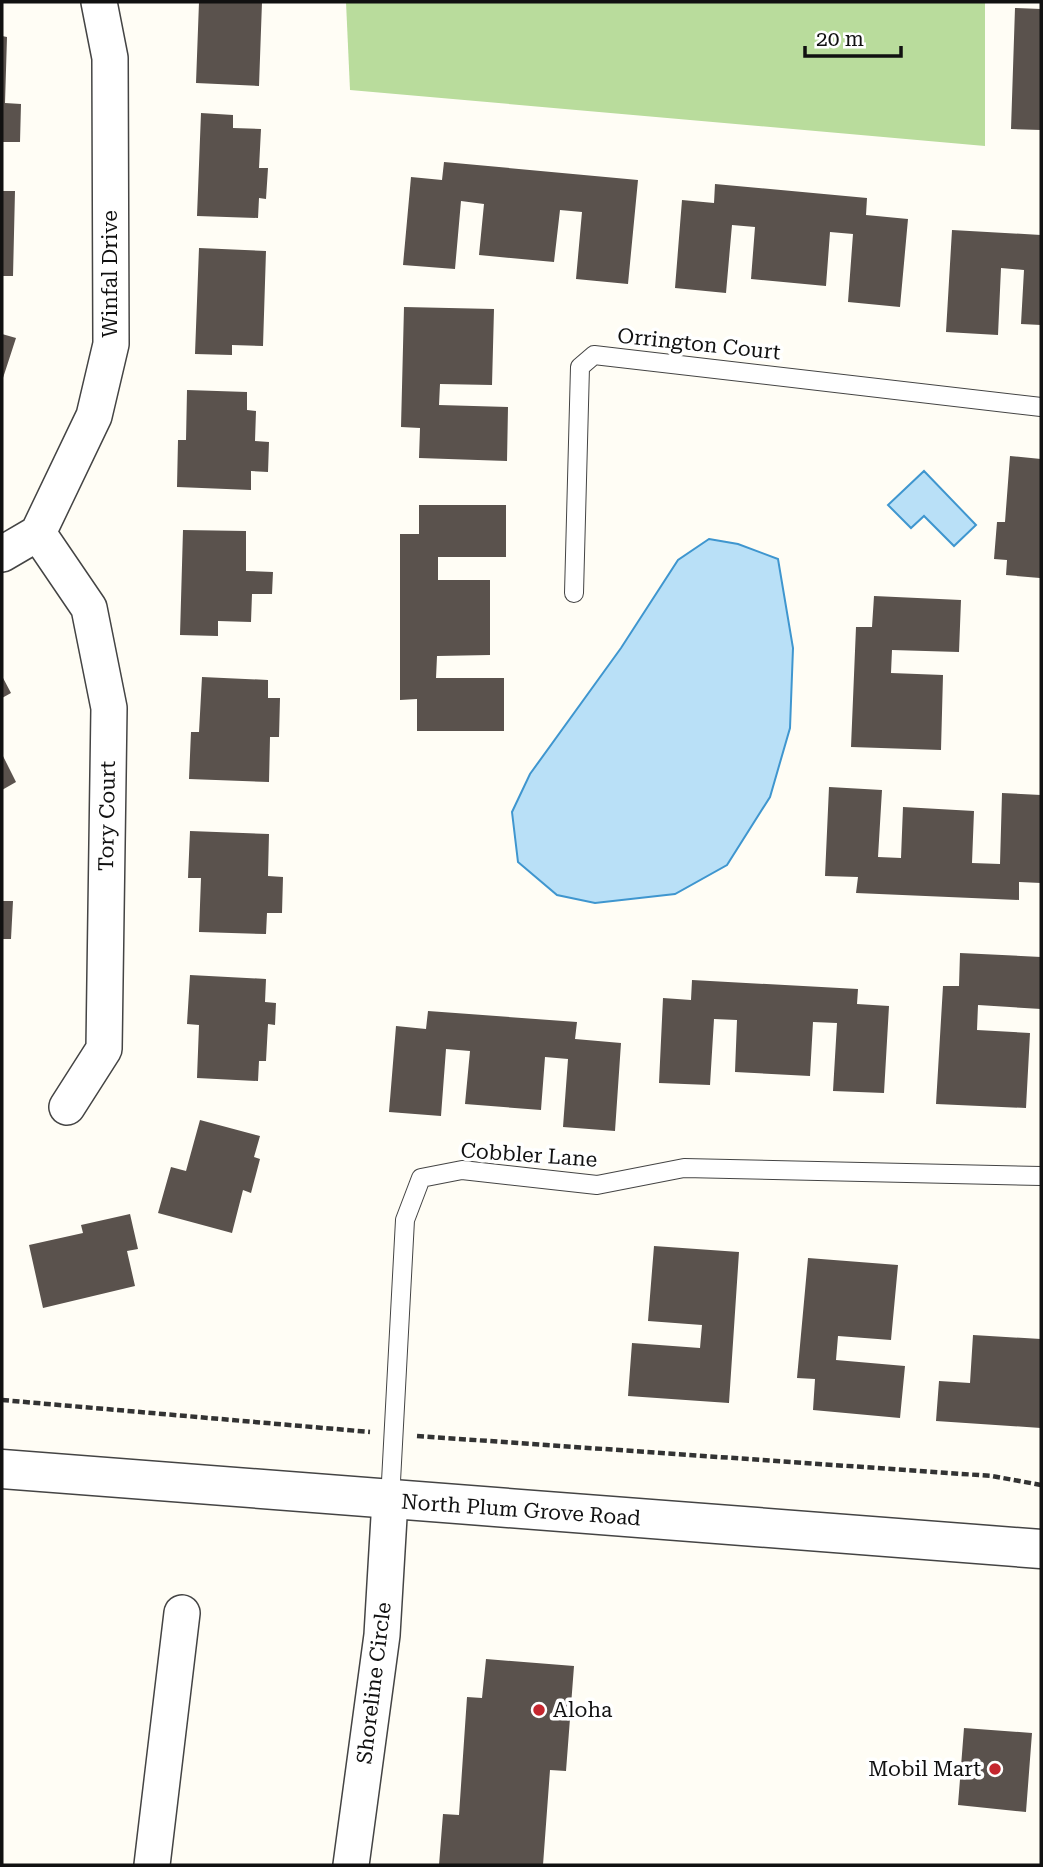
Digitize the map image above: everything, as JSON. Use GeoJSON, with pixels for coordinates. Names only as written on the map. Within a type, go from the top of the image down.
{"type":"FeatureCollection","features":[{"type":"Feature","properties":{"kind":"street","name":"Winfal Drive"},"geometry":{"type":"LineString","coordinates":[[38,533],[94,416],[111,344],[110,58],[99,2]]}},
{"type":"Feature","properties":{"kind":"street"},"geometry":{"type":"LineString","coordinates":[[2,554],[38,533]]}},
{"type":"Feature","properties":{"kind":"street","name":"Tory Court"},"geometry":{"type":"LineString","coordinates":[[38,533],[89,608],[109,708],[104,1049],[67,1107]]}},
{"type":"Feature","properties":{"kind":"street","name":"North Plum Grove Road"},"geometry":{"type":"LineString","coordinates":[[2,1469],[1041,1549]]}},
{"type":"Feature","properties":{"kind":"street","name":"Shoreline Circle"},"geometry":{"type":"LineString","coordinates":[[351,1865],[382,1635],[390,1500]]}},
{"type":"Feature","properties":{"kind":"street"},"geometry":{"type":"LineString","coordinates":[[152,1865],[182,1613]]}},
{"type":"Feature","properties":{"kind":"lane","name":"Orrington Court"},"geometry":{"type":"LineString","coordinates":[[574,593],[580,367],[594,355],[1041,407]]}},
{"type":"Feature","properties":{"kind":"lane","name":"Cobbler Lane"},"geometry":{"type":"LineString","coordinates":[[390,1500],[405,1220],[421,1178],[462,1170],[597,1185],[684,1168],[1041,1177]]}},
{"type":"Feature","properties":{"kind":"path"},"geometry":{"type":"LineString","coordinates":[[2,1399],[392,1434],[992,1476],[1041,1485]]}},
{"type":"Feature","properties":{"kind":"green space"},"geometry":{"type":"Polygon","coordinates":[[[346,2],[985,2],[985,146],[350,90],[346,2]]]}},
{"type":"Feature","properties":{"kind":"water"},"geometry":{"type":"Polygon","coordinates":[[[924,471],[976,525],[954,546],[924,516],[911,528],[888,505],[924,471]]]}},
{"type":"Feature","properties":{"kind":"water"},"geometry":{"type":"Polygon","coordinates":[[[709,539],[738,544],[778,559],[793,648],[790,728],[770,797],[727,865],[675,894],[595,903],[557,895],[518,862],[512,812],[530,774],[621,648],[678,560],[709,539]]]}},
{"type":"Feature","properties":{"kind":"building"},"geometry":{"type":"Polygon","coordinates":[[[199,2],[262,2],[259,86],[196,83],[199,2]]]}},
{"type":"Feature","properties":{"kind":"building"},"geometry":{"type":"Polygon","coordinates":[[[1015,8],[1041,9],[1041,130],[1011,129],[1015,8]]]}},
{"type":"Feature","properties":{"kind":"building"},"geometry":{"type":"Polygon","coordinates":[[[2,36],[7,37],[5,103],[21,104],[20,142],[2,142],[2,36]]]}},
{"type":"Feature","properties":{"kind":"building"},"geometry":{"type":"Polygon","coordinates":[[[201,113],[233,115],[233,128],[261,129],[259,168],[268,168],[266,199],[259,198],[258,218],[197,216],[201,113]]]}},
{"type":"Feature","properties":{"kind":"building"},"geometry":{"type":"Polygon","coordinates":[[[444,162],[638,180],[628,284],[576,279],[582,212],[560,210],[554,262],[479,255],[484,204],[461,201],[455,269],[403,265],[411,177],[442,180],[444,162]]]}},
{"type":"Feature","properties":{"kind":"building"},"geometry":{"type":"Polygon","coordinates":[[[715,184],[867,198],[866,215],[908,219],[900,307],[848,302],[853,234],[830,232],[826,286],[751,279],[755,227],[732,225],[726,293],[675,288],[682,200],[714,203],[715,184]]]}},
{"type":"Feature","properties":{"kind":"building"},"geometry":{"type":"Polygon","coordinates":[[[2,191],[15,191],[13,276],[2,276],[2,191]]]}},
{"type":"Feature","properties":{"kind":"building"},"geometry":{"type":"Polygon","coordinates":[[[952,230],[1041,235],[1041,325],[1021,324],[1024,270],[1001,268],[998,335],[946,332],[952,230]]]}},
{"type":"Feature","properties":{"kind":"building"},"geometry":{"type":"Polygon","coordinates":[[[199,248],[266,251],[263,346],[232,345],[232,355],[195,354],[199,248]]]}},
{"type":"Feature","properties":{"kind":"building"},"geometry":{"type":"Polygon","coordinates":[[[404,307],[494,309],[492,385],[440,384],[439,405],[508,407],[507,461],[419,458],[420,428],[401,427],[404,307]]]}},
{"type":"Feature","properties":{"kind":"building"},"geometry":{"type":"Polygon","coordinates":[[[2,334],[16,338],[2,381],[2,334]]]}},
{"type":"Feature","properties":{"kind":"building"},"geometry":{"type":"Polygon","coordinates":[[[187,390],[247,392],[247,410],[256,411],[255,441],[269,442],[268,472],[251,471],[251,490],[177,487],[178,440],[186,440],[187,390]]]}},
{"type":"Feature","properties":{"kind":"building"},"geometry":{"type":"Polygon","coordinates":[[[1010,456],[1041,459],[1040,578],[1006,575],[1007,560],[994,559],[997,522],[1005,522],[1010,456]]]}},
{"type":"Feature","properties":{"kind":"building"},"geometry":{"type":"Polygon","coordinates":[[[419,505],[506,505],[506,557],[438,557],[438,580],[490,580],[490,655],[437,656],[436,678],[504,678],[504,731],[417,731],[417,699],[400,700],[400,534],[419,534],[419,505]]]}},
{"type":"Feature","properties":{"kind":"building"},"geometry":{"type":"Polygon","coordinates":[[[183,530],[246,531],[246,571],[273,572],[272,594],[252,594],[251,622],[218,621],[218,636],[180,635],[183,530]]]}},
{"type":"Feature","properties":{"kind":"building"},"geometry":{"type":"Polygon","coordinates":[[[874,596],[961,600],[959,652],[892,650],[891,673],[943,675],[941,750],[851,747],[856,627],[872,627],[874,596]]]}},
{"type":"Feature","properties":{"kind":"building"},"geometry":{"type":"Polygon","coordinates":[[[2,676],[11,693],[2,698],[2,676]]]}},
{"type":"Feature","properties":{"kind":"building"},"geometry":{"type":"Polygon","coordinates":[[[202,677],[268,680],[268,698],[280,698],[279,737],[270,737],[269,782],[189,779],[191,732],[199,732],[202,677]]]}},
{"type":"Feature","properties":{"kind":"building"},"geometry":{"type":"Polygon","coordinates":[[[2,754],[16,782],[2,790],[2,754]]]}},
{"type":"Feature","properties":{"kind":"building"},"geometry":{"type":"Polygon","coordinates":[[[829,787],[882,790],[878,857],[901,858],[903,807],[974,811],[972,863],[1000,864],[1002,793],[1041,795],[1041,883],[1019,882],[1019,900],[856,893],[858,877],[825,876],[829,787]]]}},
{"type":"Feature","properties":{"kind":"building"},"geometry":{"type":"Polygon","coordinates":[[[190,831],[269,834],[268,876],[283,877],[282,913],[267,913],[266,934],[199,932],[201,878],[188,878],[190,831]]]}},
{"type":"Feature","properties":{"kind":"building"},"geometry":{"type":"Polygon","coordinates":[[[2,901],[13,901],[11,939],[2,939],[2,901]]]}},
{"type":"Feature","properties":{"kind":"building"},"geometry":{"type":"Polygon","coordinates":[[[960,953],[1041,957],[1041,1009],[978,1005],[977,1030],[1030,1033],[1026,1108],[936,1104],[943,986],[959,986],[960,953]]]}},
{"type":"Feature","properties":{"kind":"building"},"geometry":{"type":"Polygon","coordinates":[[[190,975],[266,979],[265,1002],[276,1003],[275,1025],[268,1024],[266,1061],[259,1061],[258,1081],[197,1078],[199,1025],[187,1024],[190,975]]]}},
{"type":"Feature","properties":{"kind":"building"},"geometry":{"type":"Polygon","coordinates":[[[692,980],[858,989],[857,1004],[889,1006],[884,1093],[833,1091],[837,1023],[813,1022],[810,1076],[735,1072],[737,1020],[714,1019],[710,1085],[659,1083],[663,998],[691,1000],[692,980]]]}},
{"type":"Feature","properties":{"kind":"building"},"geometry":{"type":"Polygon","coordinates":[[[428,1011],[577,1022],[575,1039],[621,1043],[615,1131],[563,1127],[568,1059],[545,1057],[541,1110],[465,1104],[470,1051],[446,1049],[441,1116],[389,1112],[396,1026],[426,1029],[428,1011]]]}},
{"type":"Feature","properties":{"kind":"building"},"geometry":{"type":"Polygon","coordinates":[[[200,1120],[260,1136],[254,1157],[260,1159],[251,1193],[243,1190],[232,1233],[158,1213],[171,1167],[186,1171],[200,1120]]]}},
{"type":"Feature","properties":{"kind":"building"},"geometry":{"type":"Polygon","coordinates":[[[130,1214],[138,1249],[127,1251],[135,1286],[43,1308],[29,1245],[83,1233],[81,1225],[130,1214]]]}},
{"type":"Feature","properties":{"kind":"building"},"geometry":{"type":"Polygon","coordinates":[[[654,1246],[739,1252],[729,1403],[628,1396],[632,1343],[700,1348],[702,1325],[648,1321],[654,1246]]]}},
{"type":"Feature","properties":{"kind":"building"},"geometry":{"type":"Polygon","coordinates":[[[808,1258],[898,1265],[891,1340],[838,1336],[836,1360],[905,1366],[900,1418],[813,1410],[815,1379],[797,1378],[808,1258]]]}},
{"type":"Feature","properties":{"kind":"building"},"geometry":{"type":"Polygon","coordinates":[[[973,1335],[1041,1339],[1041,1428],[936,1421],[939,1381],[970,1383],[973,1335]]]}},
{"type":"Feature","properties":{"kind":"building"},"geometry":{"type":"Polygon","coordinates":[[[486,1659],[574,1666],[566,1771],[550,1770],[543,1865],[439,1865],[443,1814],[459,1815],[467,1697],[482,1698],[486,1659]]]}},
{"type":"Feature","properties":{"kind":"building","name":"Mobil Mart"},"geometry":{"type":"Polygon","coordinates":[[[964,1728],[1032,1733],[1026,1812],[958,1805],[964,1728]]]}},
{"type":"Feature","properties":{"kind":"place","name":"Aloha"},"geometry":{"type":"Point","coordinates":[539,1710]}},
{"type":"Feature","properties":{"kind":"place","name":"Mobil Mart"},"geometry":{"type":"Point","coordinates":[995,1769]}}]}
